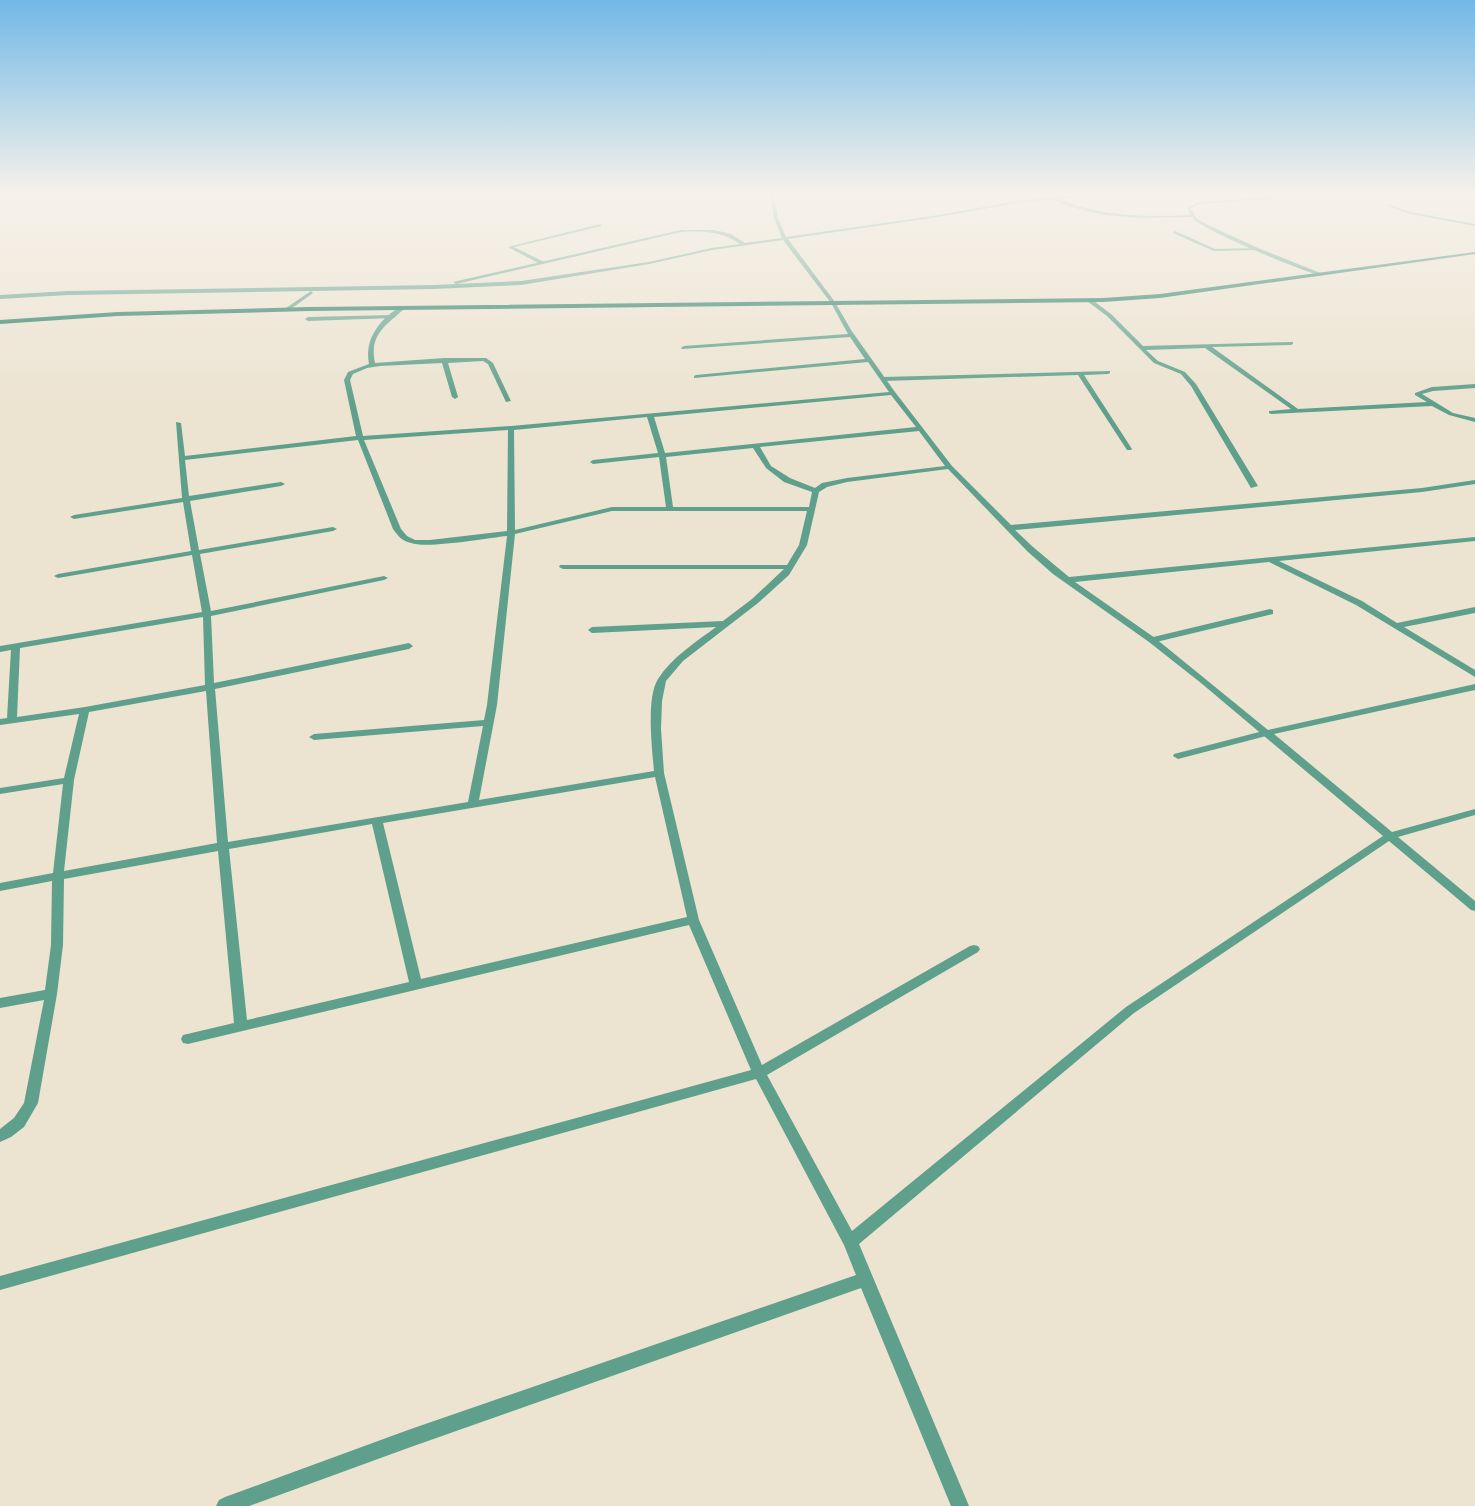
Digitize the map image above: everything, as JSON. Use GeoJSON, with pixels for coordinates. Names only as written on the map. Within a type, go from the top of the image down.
{"type":"FeatureCollection","features":[{"type":"Feature","properties":{"kind":"main road"},"geometry":{"type":"LineString","coordinates":[[0,322],[118,314],[288,309],[1090,300],[1160,296],[1403,263]]}},
{"type":"Feature","properties":{"kind":"street"},"geometry":{"type":"LineString","coordinates":[[434,288],[541,263]]}},
{"type":"Feature","properties":{"kind":"street"},"geometry":{"type":"LineString","coordinates":[[0,297],[111,292],[434,288],[521,283],[647,263]]}},
{"type":"Feature","properties":{"kind":"street"},"geometry":{"type":"LineString","coordinates":[[804,263],[833,303],[869,360],[919,429],[950,467],[1030,549],[1067,580],[1152,640],[1267,733],[1475,907]]}},
{"type":"Feature","properties":{"kind":"street"},"geometry":{"type":"LineString","coordinates":[[1291,263],[1320,275]]}},
{"type":"Feature","properties":{"kind":"street"},"geometry":{"type":"LineString","coordinates":[[288,309],[311,292]]}},
{"type":"Feature","properties":{"kind":"street"},"geometry":{"type":"LineString","coordinates":[[1090,300],[1156,362],[1183,374],[1194,384],[1254,486]]}},
{"type":"Feature","properties":{"kind":"street"},"geometry":{"type":"LineString","coordinates":[[372,365],[369,354],[373,336],[402,308]]}},
{"type":"Feature","properties":{"kind":"street"},"geometry":{"type":"LineString","coordinates":[[308,319],[392,317]]}},
{"type":"Feature","properties":{"kind":"street"},"geometry":{"type":"LineString","coordinates":[[684,348],[852,335]]}},
{"type":"Feature","properties":{"kind":"street"},"geometry":{"type":"LineString","coordinates":[[1141,348],[1291,343]]}},
{"type":"Feature","properties":{"kind":"street"},"geometry":{"type":"LineString","coordinates":[[1205,345],[1296,410]]}},
{"type":"Feature","properties":{"kind":"street"},"geometry":{"type":"LineString","coordinates":[[444,360],[455,397]]}},
{"type":"Feature","properties":{"kind":"street"},"geometry":{"type":"LineString","coordinates":[[508,401],[488,360],[444,360],[372,365],[350,373],[347,380],[360,438],[397,529],[404,538],[414,542],[430,542],[511,533],[612,510],[810,509]]}},
{"type":"Feature","properties":{"kind":"street"},"geometry":{"type":"LineString","coordinates":[[696,377],[869,360]]}},
{"type":"Feature","properties":{"kind":"street"},"geometry":{"type":"LineString","coordinates":[[883,379],[1108,372]]}},
{"type":"Feature","properties":{"kind":"street"},"geometry":{"type":"LineString","coordinates":[[1080,373],[1130,449]]}},
{"type":"Feature","properties":{"kind":"street"},"geometry":{"type":"LineString","coordinates":[[1475,386],[1426,390],[1417,394],[1431,404],[1451,414],[1475,420]]}},
{"type":"Feature","properties":{"kind":"street"},"geometry":{"type":"LineString","coordinates":[[181,458],[360,438],[511,428],[893,393]]}},
{"type":"Feature","properties":{"kind":"street"},"geometry":{"type":"LineString","coordinates":[[1270,412],[1431,404]]}},
{"type":"Feature","properties":{"kind":"street"},"geometry":{"type":"LineString","coordinates":[[650,415],[662,455],[670,509]]}},
{"type":"Feature","properties":{"kind":"street"},"geometry":{"type":"LineString","coordinates":[[178,423],[186,500],[207,614],[210,687],[223,846],[241,1026]]}},
{"type":"Feature","properties":{"kind":"street"},"geometry":{"type":"LineString","coordinates":[[473,804],[492,706],[511,533],[511,428]]}},
{"type":"Feature","properties":{"kind":"street"},"geometry":{"type":"LineString","coordinates":[[593,462],[919,429]]}},
{"type":"Feature","properties":{"kind":"street"},"geometry":{"type":"LineString","coordinates":[[755,445],[768,467],[787,480],[816,491]]}},
{"type":"Feature","properties":{"kind":"street"},"geometry":{"type":"LineString","coordinates":[[950,467],[847,480],[825,484],[816,491],[810,509],[803,545],[786,573],[755,601],[680,659],[662,680],[657,701],[656,729],[659,773],[693,920],[759,1073],[850,1242],[960,1506]]}},
{"type":"Feature","properties":{"kind":"street"},"geometry":{"type":"LineString","coordinates":[[1009,528],[1422,490],[1475,482]]}},
{"type":"Feature","properties":{"kind":"street"},"geometry":{"type":"LineString","coordinates":[[74,517],[281,484]]}},
{"type":"Feature","properties":{"kind":"street"},"geometry":{"type":"LineString","coordinates":[[58,576],[333,529]]}},
{"type":"Feature","properties":{"kind":"street"},"geometry":{"type":"LineString","coordinates":[[1067,580],[1475,539]]}},
{"type":"Feature","properties":{"kind":"street"},"geometry":{"type":"LineString","coordinates":[[1269,560],[1359,603],[1398,625],[1475,674]]}},
{"type":"Feature","properties":{"kind":"street"},"geometry":{"type":"LineString","coordinates":[[563,567],[789,567]]}},
{"type":"Feature","properties":{"kind":"street"},"geometry":{"type":"LineString","coordinates":[[0,649],[207,614],[384,578]]}},
{"type":"Feature","properties":{"kind":"street"},"geometry":{"type":"LineString","coordinates":[[1398,625],[1475,610]]}},
{"type":"Feature","properties":{"kind":"street"},"geometry":{"type":"LineString","coordinates":[[1152,640],[1270,612]]}},
{"type":"Feature","properties":{"kind":"street"},"geometry":{"type":"LineString","coordinates":[[592,630],[723,624]]}},
{"type":"Feature","properties":{"kind":"street"},"geometry":{"type":"LineString","coordinates":[[12,721],[16,646]]}},
{"type":"Feature","properties":{"kind":"street"},"geometry":{"type":"LineString","coordinates":[[0,722],[86,710],[210,687],[409,646]]}},
{"type":"Feature","properties":{"kind":"street"},"geometry":{"type":"LineString","coordinates":[[1178,756],[1267,733],[1475,686]]}},
{"type":"Feature","properties":{"kind":"street"},"geometry":{"type":"LineString","coordinates":[[0,1136],[12,1130],[24,1118],[31,1102],[51,994],[57,945],[58,877],[69,780],[86,710]]}},
{"type":"Feature","properties":{"kind":"street"},"geometry":{"type":"LineString","coordinates":[[314,737],[488,723]]}},
{"type":"Feature","properties":{"kind":"street"},"geometry":{"type":"LineString","coordinates":[[0,888],[223,846],[659,773]]}},
{"type":"Feature","properties":{"kind":"street"},"geometry":{"type":"LineString","coordinates":[[0,791],[69,780]]}},
{"type":"Feature","properties":{"kind":"street"},"geometry":{"type":"LineString","coordinates":[[850,1242],[1130,1010],[1390,836],[1475,812]]}},
{"type":"Feature","properties":{"kind":"street"},"geometry":{"type":"LineString","coordinates":[[377,820],[416,985]]}},
{"type":"Feature","properties":{"kind":"street"},"geometry":{"type":"LineString","coordinates":[[188,1039],[693,920]]}},
{"type":"Feature","properties":{"kind":"street"},"geometry":{"type":"LineString","coordinates":[[0,1283],[759,1073],[974,949]]}},
{"type":"Feature","properties":{"kind":"street"},"geometry":{"type":"LineString","coordinates":[[0,1003],[51,994]]}},
{"type":"Feature","properties":{"kind":"street"},"geometry":{"type":"LineString","coordinates":[[225,1506],[408,1438],[865,1278]]}}]}
